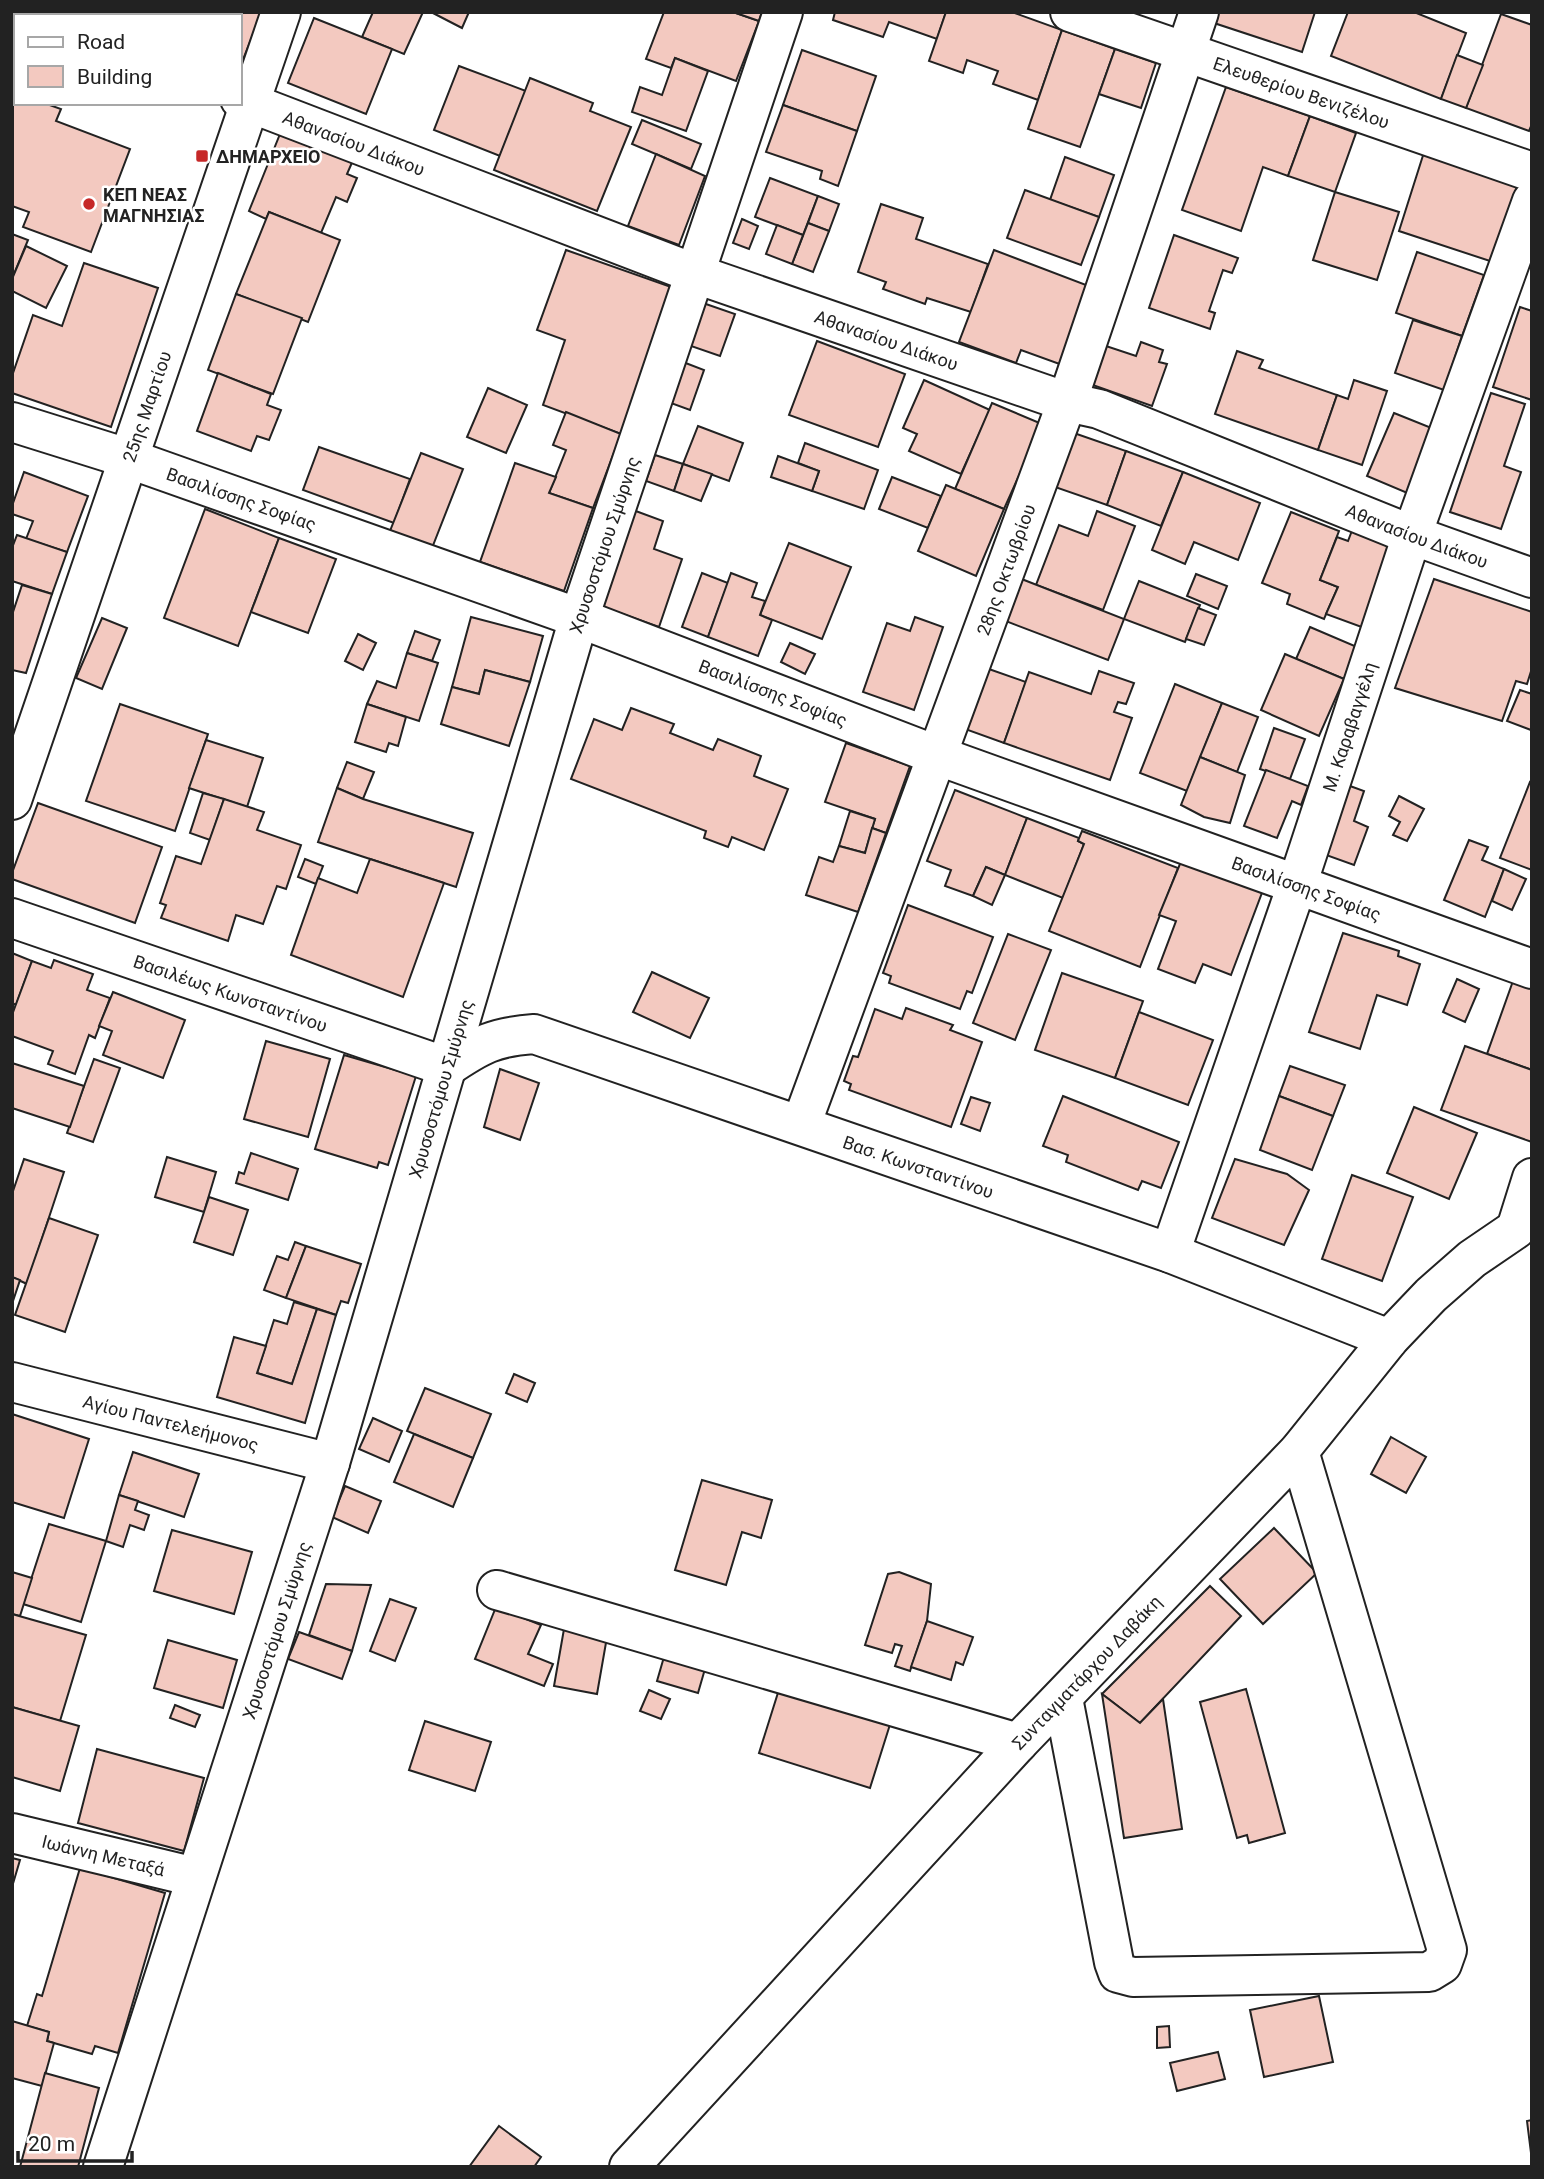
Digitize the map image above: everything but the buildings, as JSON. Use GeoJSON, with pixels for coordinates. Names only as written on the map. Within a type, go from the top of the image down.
{"type":"FeatureCollection","features":[{"type":"Feature","properties":{"kind":"street","name":"25ης Μαρτίου"},"geometry":{"type":"LineString","coordinates":[[12,800],[246,101],[281,12]]}},
{"type":"Feature","properties":{"kind":"street","name":"Χρυσοστόμου Σμύρνης"},"geometry":{"type":"LineString","coordinates":[[103,2167],[330,1463],[579,618],[783,12]]}},
{"type":"Feature","properties":{"kind":"street","name":"Ελευθερίου Βενιζέλου"},"geometry":{"type":"LineString","coordinates":[[1070,12],[1532,172]]}},
{"type":"Feature","properties":{"kind":"street","name":"28ης Οκτωβρίου"},"geometry":{"type":"LineString","coordinates":[[802,1125],[1067,402],[1199,12]]}},
{"type":"Feature","properties":{"kind":"street","name":"Αθανασίου Διάκου"},"geometry":{"type":"LineString","coordinates":[[246,101],[696,274],[1067,402],[1099,409],[1412,535],[1532,578]]}},
{"type":"Feature","properties":{"kind":"street","name":"Μ. Καραβαγγέλη"},"geometry":{"type":"LineString","coordinates":[[1170,1253],[1297,885],[1412,535],[1532,201]]}},
{"type":"Feature","properties":{"kind":"street","name":"Βασιλίσσης Σοφίας"},"geometry":{"type":"LineString","coordinates":[[12,422],[127,458],[579,618],[936,755],[1532,968]]}},
{"type":"Feature","properties":{"kind":"street","name":"Βασιλέως Κωνσταντίνου"},"geometry":{"type":"LineString","coordinates":[[12,918],[447,1067]]}},
{"type":"Feature","properties":{"kind":"street","name":"Βασ. Κωνσταντίνου"},"geometry":{"type":"LineString","coordinates":[[447,1067],[476,1048],[506,1036],[534,1034],[1170,1253],[1389,1339]]}},
{"type":"Feature","properties":{"kind":"street","name":"Συνταγματάρχου Δαβάκη"},"geometry":{"type":"LineString","coordinates":[[629,2167],[1017,1743],[1299,1451],[1389,1339],[1431,1295],[1472,1259],[1524,1232],[1532,1178]]}},
{"type":"Feature","properties":{"kind":"street","name":"Αγίου Παντελεήμονος"},"geometry":{"type":"LineString","coordinates":[[12,1382],[330,1463]]}},
{"type":"Feature","properties":{"kind":"street"},"geometry":{"type":"LineString","coordinates":[[1063,1698],[1118,1973],[1133,1977],[1429,1972],[1442,1964],[1447,1950],[1299,1451]]}},
{"type":"Feature","properties":{"kind":"street"},"geometry":{"type":"LineString","coordinates":[[497,1590],[1017,1743]]}},
{"type":"Feature","properties":{"kind":"street","name":"Ιωάννη Μεταξά"},"geometry":{"type":"LineString","coordinates":[[12,1833],[195,1877]]}},
{"type":"Feature","properties":{"kind":"place","name":"ΔΗΜΑΡΧΕΙΟ"},"geometry":{"type":"Point","coordinates":[202,156]}},
{"type":"Feature","properties":{"kind":"place","name":"ΚΕΠ ΝΕΑΣ ΜΑΓΝΗΣΙΑΣ"},"geometry":{"type":"Point","coordinates":[89,204]}}]}
